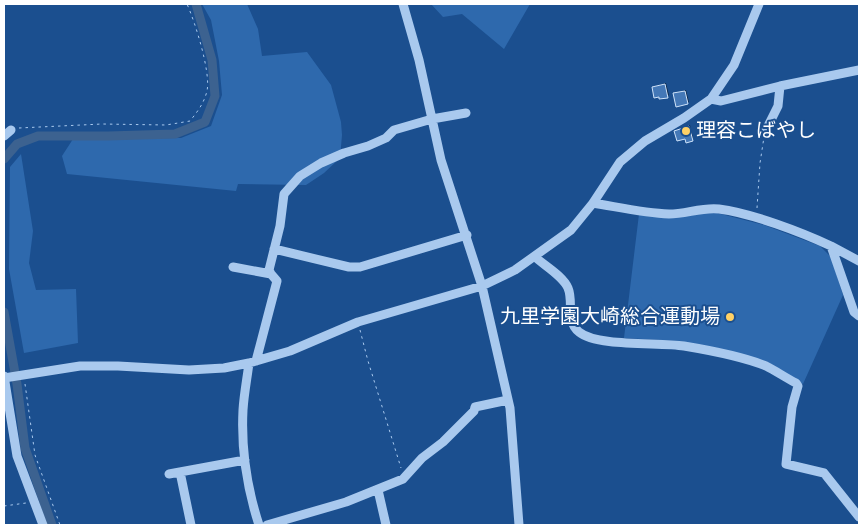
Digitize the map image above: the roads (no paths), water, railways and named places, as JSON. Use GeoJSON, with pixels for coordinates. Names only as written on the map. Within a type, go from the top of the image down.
{"type":"FeatureCollection","features":[{"type":"Feature","properties":{"kind":"street"},"geometry":{"type":"LineString","coordinates":[[403,4],[420,60],[440,160],[482,286],[508,400],[519,525]]}},
{"type":"Feature","properties":{"kind":"street"},"geometry":{"type":"LineString","coordinates":[[43,525],[17,456],[5,377],[80,366],[189,370],[224,368],[253,362],[290,351],[358,322],[482,286],[515,270],[571,230],[593,203],[620,162],[645,140],[684,118],[712,99],[734,65],[759,4]]}},
{"type":"Feature","properties":{"kind":"street"},"geometry":{"type":"LineString","coordinates":[[712,99],[720,100],[859,70]]}},
{"type":"Feature","properties":{"kind":"street"},"geometry":{"type":"LineString","coordinates":[[766,130],[778,106],[780,86]]}},
{"type":"Feature","properties":{"kind":"street"},"geometry":{"type":"LineString","coordinates":[[259,525],[248,484],[243,413],[253,362],[277,281],[269,270],[280,226],[284,194],[300,176],[328,160],[386,138],[394,130],[466,113]]}},
{"type":"Feature","properties":{"kind":"street"},"geometry":{"type":"LineString","coordinates":[[593,203],[670,214],[704,209],[719,209],[811,237],[859,261]]}},
{"type":"Feature","properties":{"kind":"street"},"geometry":{"type":"LineString","coordinates":[[274,249],[349,267],[360,267],[466,235]]}},
{"type":"Feature","properties":{"kind":"street"},"geometry":{"type":"LineString","coordinates":[[831,246],[854,312],[859,316]]}},
{"type":"Feature","properties":{"kind":"street"},"geometry":{"type":"LineString","coordinates":[[535,257],[563,281],[568,288],[572,323],[578,331],[586,336],[623,343],[681,346],[716,352],[766,366],[796,383],[798,386],[792,407],[786,464],[824,473],[859,517]]}},
{"type":"Feature","properties":{"kind":"street"},"geometry":{"type":"LineString","coordinates":[[233,268],[271,274]]}},
{"type":"Feature","properties":{"kind":"street"},"geometry":{"type":"LineString","coordinates":[[267,525],[318,512],[378,490],[404,478],[422,458],[442,442],[474,411],[475,407],[508,400]]}},
{"type":"Feature","properties":{"kind":"street"},"geometry":{"type":"LineString","coordinates":[[169,474],[245,460]]}},
{"type":"Feature","properties":{"kind":"street"},"geometry":{"type":"LineString","coordinates":[[180,472],[191,525]]}},
{"type":"Feature","properties":{"kind":"street"},"geometry":{"type":"LineString","coordinates":[[378,490],[386,525]]}},
{"type":"Feature","properties":{"kind":"waterway"},"geometry":{"type":"LineString","coordinates":[[4,159],[17,144],[38,136],[175,134],[205,122],[215,96],[212,60],[196,4]]}},
{"type":"Feature","properties":{"kind":"waterway"},"geometry":{"type":"LineString","coordinates":[[4,312],[17,384],[25,448],[52,525]]}},
{"type":"Feature","properties":{"kind":"place","name":"理容こばやし"},"geometry":{"type":"Point","coordinates":[686,131]}},
{"type":"Feature","properties":{"kind":"place","name":"九里学園大崎総合運動場"},"geometry":{"type":"Point","coordinates":[730,317]}}]}
